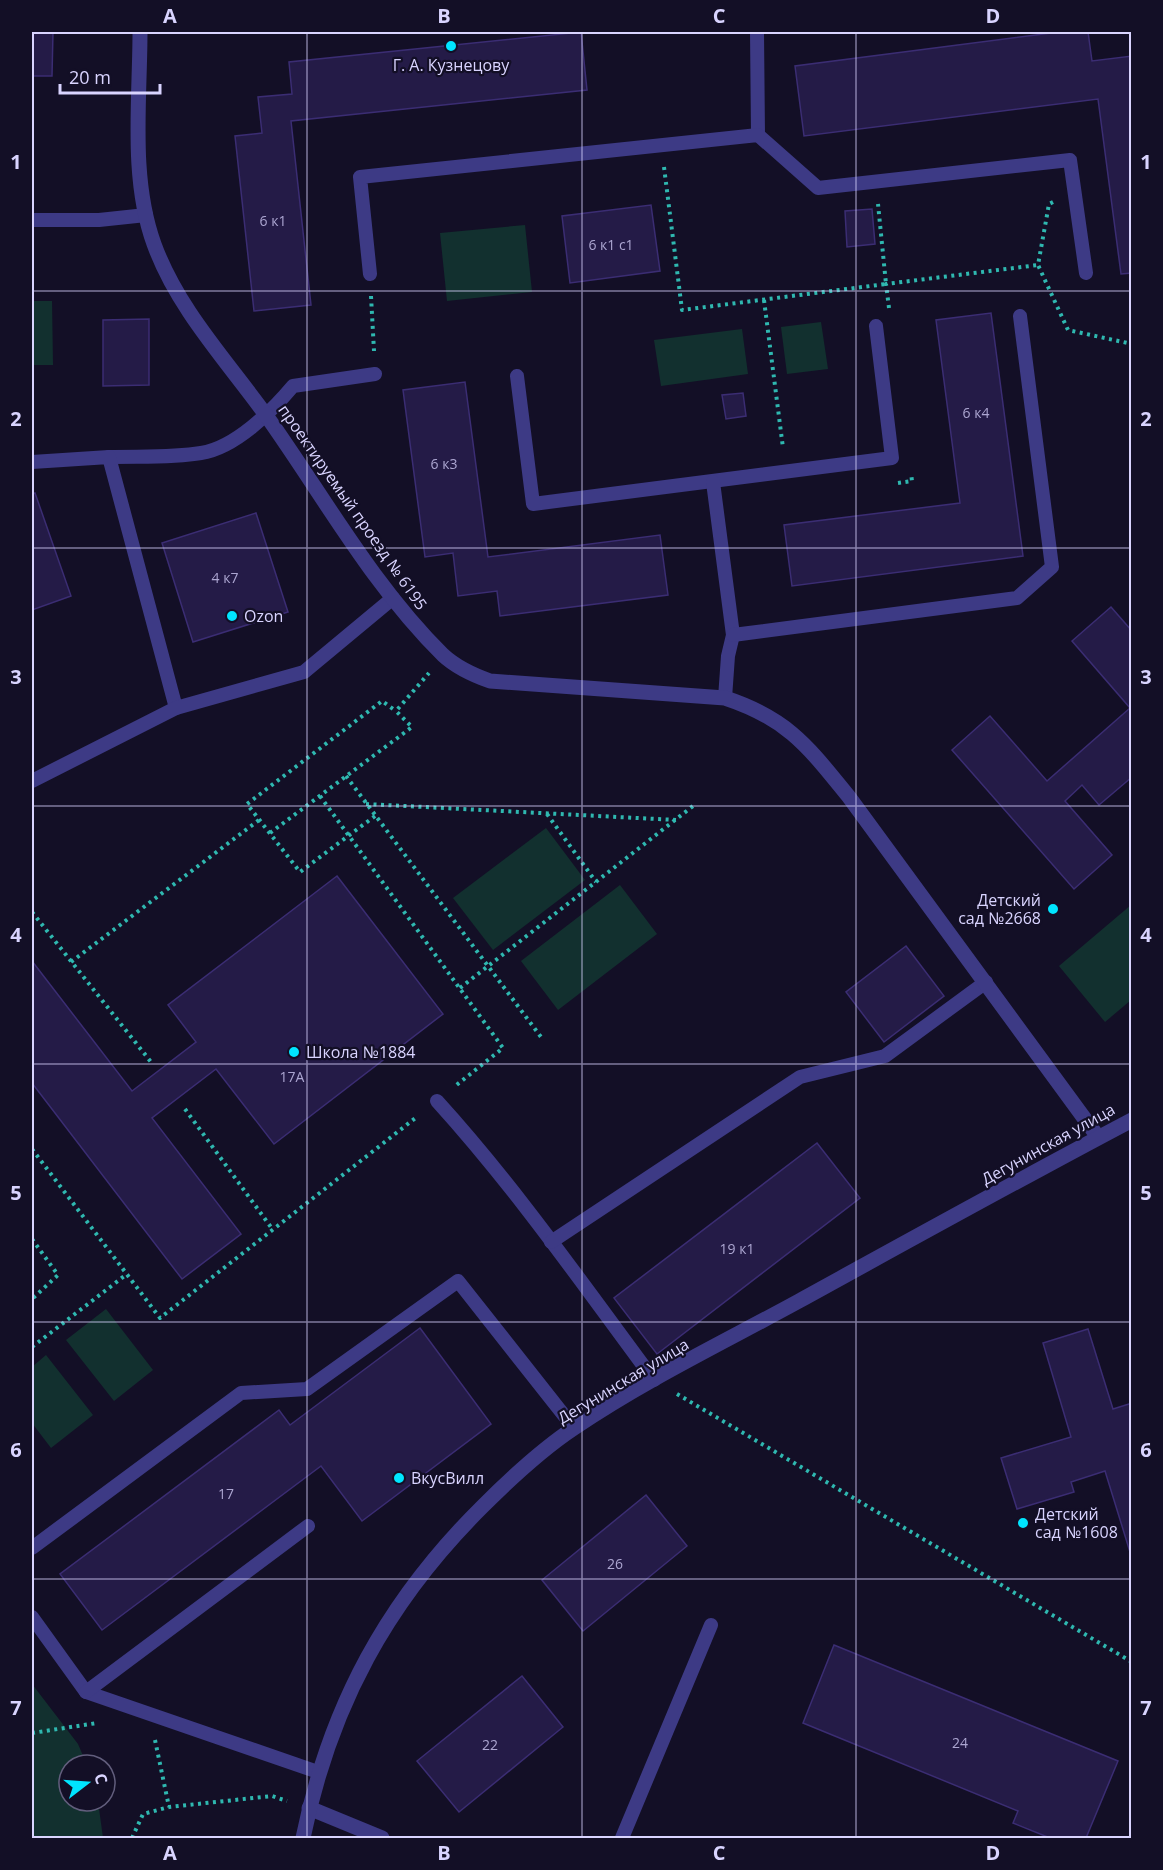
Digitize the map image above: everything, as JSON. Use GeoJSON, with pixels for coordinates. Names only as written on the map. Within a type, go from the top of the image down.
{"type":"FeatureCollection","features":[{"type":"Feature","properties":{"kind":"street","name":"проектируемый проезд № 6195"},"geometry":{"type":"LineString","coordinates":[[140,32],[140,144],[146,215],[154,244],[171,281],[193,318],[267,417],[393,598],[445,657],[467,673],[490,681],[725,698],[753,707],[781,722],[812,752],[849,797],[1098,1137]]}},
{"type":"Feature","properties":{"kind":"street","name":"Дегунинская улица"},"geometry":{"type":"LineString","coordinates":[[303,1839],[318,1772],[353,1683],[374,1641],[399,1603],[433,1559],[473,1515],[516,1475],[574,1428],[654,1380],[1131,1120]]}},
{"type":"Feature","properties":{"kind":"street"},"geometry":{"type":"LineString","coordinates":[[309,1808],[382,1839]]}},
{"type":"Feature","properties":{"kind":"lane"},"geometry":{"type":"LineString","coordinates":[[757,32],[758,135]]}},
{"type":"Feature","properties":{"kind":"lane"},"geometry":{"type":"LineString","coordinates":[[370,274],[360,177],[758,135],[818,188],[1070,160],[1086,273]]}},
{"type":"Feature","properties":{"kind":"lane"},"geometry":{"type":"LineString","coordinates":[[32,220],[99,220],[146,215]]}},
{"type":"Feature","properties":{"kind":"lane"},"geometry":{"type":"LineString","coordinates":[[733,635],[1017,598],[1052,567],[1020,316]]}},
{"type":"Feature","properties":{"kind":"lane"},"geometry":{"type":"LineString","coordinates":[[517,376],[533,504],[892,458],[876,326]]}},
{"type":"Feature","properties":{"kind":"lane"},"geometry":{"type":"LineString","coordinates":[[32,462],[203,453],[234,439],[267,417],[293,386],[375,374]]}},
{"type":"Feature","properties":{"kind":"lane"},"geometry":{"type":"LineString","coordinates":[[109,457],[176,708]]}},
{"type":"Feature","properties":{"kind":"lane"},"geometry":{"type":"LineString","coordinates":[[713,482],[733,635],[728,656],[725,698]]}},
{"type":"Feature","properties":{"kind":"lane"},"geometry":{"type":"LineString","coordinates":[[32,781],[176,708],[304,672],[393,598]]}},
{"type":"Feature","properties":{"kind":"lane"},"geometry":{"type":"LineString","coordinates":[[551,1242],[800,1077],[885,1056],[986,982]]}},
{"type":"Feature","properties":{"kind":"lane"},"geometry":{"type":"LineString","coordinates":[[436,1101],[461,1128],[551,1242],[654,1380]]}},
{"type":"Feature","properties":{"kind":"lane"},"geometry":{"type":"LineString","coordinates":[[32,1548],[241,1393],[307,1389],[458,1281],[574,1428]]}},
{"type":"Feature","properties":{"kind":"lane"},"geometry":{"type":"LineString","coordinates":[[86,1692],[308,1526]]}},
{"type":"Feature","properties":{"kind":"lane"},"geometry":{"type":"LineString","coordinates":[[32,1617],[86,1692],[318,1772]]}},
{"type":"Feature","properties":{"kind":"lane"},"geometry":{"type":"LineString","coordinates":[[622,1839],[711,1625]]}},
{"type":"Feature","properties":{"kind":"lane"},"geometry":{"type":"LineString","coordinates":[[297,1839],[309,1808]]}},
{"type":"Feature","properties":{"kind":"path"},"geometry":{"type":"LineString","coordinates":[[661,145],[682,310],[886,284],[880,214]]}},
{"type":"Feature","properties":{"kind":"path"},"geometry":{"type":"LineString","coordinates":[[1075,194],[1049,204],[1038,265],[1068,330],[1131,344]]}},
{"type":"Feature","properties":{"kind":"path"},"geometry":{"type":"LineString","coordinates":[[370,274],[375,374]]}},
{"type":"Feature","properties":{"kind":"path"},"geometry":{"type":"LineString","coordinates":[[764,300],[786,472]]}},
{"type":"Feature","properties":{"kind":"path"},"geometry":{"type":"LineString","coordinates":[[396,711],[445,657]]}},
{"type":"Feature","properties":{"kind":"path"},"geometry":{"type":"LineString","coordinates":[[270,832],[412,727],[382,701],[247,804],[300,872],[375,816]]}},
{"type":"Feature","properties":{"kind":"path"},"geometry":{"type":"LineString","coordinates":[[346,776],[541,1037]]}},
{"type":"Feature","properties":{"kind":"path"},"geometry":{"type":"LineString","coordinates":[[32,1149],[160,1318],[503,1048],[320,796]]}},
{"type":"Feature","properties":{"kind":"path"},"geometry":{"type":"LineString","coordinates":[[366,804],[676,820]]}},
{"type":"Feature","properties":{"kind":"path"},"geometry":{"type":"LineString","coordinates":[[460,988],[693,806]]}},
{"type":"Feature","properties":{"kind":"path"},"geometry":{"type":"LineString","coordinates":[[546,813],[596,882]]}},
{"type":"Feature","properties":{"kind":"path"},"geometry":{"type":"LineString","coordinates":[[71,962],[260,820]]}},
{"type":"Feature","properties":{"kind":"path"},"geometry":{"type":"LineString","coordinates":[[32,912],[151,1062]]}},
{"type":"Feature","properties":{"kind":"path"},"geometry":{"type":"LineString","coordinates":[[185,1109],[273,1230]]}},
{"type":"Feature","properties":{"kind":"path"},"geometry":{"type":"LineString","coordinates":[[32,1239],[58,1275],[32,1299]]}},
{"type":"Feature","properties":{"kind":"path"},"geometry":{"type":"LineString","coordinates":[[32,1347],[127,1274]]}},
{"type":"Feature","properties":{"kind":"path"},"geometry":{"type":"LineString","coordinates":[[654,1380],[1131,1662]]}},
{"type":"Feature","properties":{"kind":"path"},"geometry":{"type":"LineString","coordinates":[[150,1715],[168,1807]]}},
{"type":"Feature","properties":{"kind":"path"},"geometry":{"type":"LineString","coordinates":[[32,1733],[102,1722]]}},
{"type":"Feature","properties":{"kind":"path"},"geometry":{"type":"LineString","coordinates":[[132,1839],[142,1814],[168,1807],[272,1796],[309,1808]]}},
{"type":"Feature","properties":{"kind":"green space"},"geometry":{"type":"Polygon","coordinates":[[[525,225],[532,292],[447,301],[440,233],[525,225]]]}},
{"type":"Feature","properties":{"kind":"green space"},"geometry":{"type":"Polygon","coordinates":[[[32,301],[52,301],[53,365],[32,365],[32,301]]]}},
{"type":"Feature","properties":{"kind":"green space"},"geometry":{"type":"Polygon","coordinates":[[[821,322],[828,369],[787,374],[781,327],[821,322]]]}},
{"type":"Feature","properties":{"kind":"green space"},"geometry":{"type":"Polygon","coordinates":[[[742,329],[748,374],[661,386],[654,340],[742,329]]]}},
{"type":"Feature","properties":{"kind":"green space"},"geometry":{"type":"Polygon","coordinates":[[[546,828],[585,880],[493,950],[453,898],[546,828]]]}},
{"type":"Feature","properties":{"kind":"green space"},"geometry":{"type":"Polygon","coordinates":[[[620,885],[657,934],[558,1010],[521,961],[620,885]]]}},
{"type":"Feature","properties":{"kind":"green space"},"geometry":{"type":"Polygon","coordinates":[[[1131,905],[1131,1000],[1105,1022],[1059,966],[1131,905]]]}},
{"type":"Feature","properties":{"kind":"green space"},"geometry":{"type":"Polygon","coordinates":[[[106,1309],[153,1370],[114,1401],[66,1340],[106,1309]]]}},
{"type":"Feature","properties":{"kind":"green space"},"geometry":{"type":"Polygon","coordinates":[[[46,1355],[93,1415],[51,1448],[32,1423],[32,1367],[46,1355]]]}},
{"type":"Feature","properties":{"kind":"green space"},"geometry":{"type":"Polygon","coordinates":[[[32,1684],[78,1744],[82,1753],[57,1753],[57,1813],[100,1813],[103,1838],[32,1838],[32,1684]]]}},
{"type":"Feature","properties":{"kind":"building"},"geometry":{"type":"Polygon","coordinates":[[[32,32],[53,32],[52,76],[32,76],[32,32]]]}},
{"type":"Feature","properties":{"kind":"building"},"geometry":{"type":"Polygon","coordinates":[[[581,32],[587,90],[291,121],[311,305],[254,311],[235,136],[262,133],[258,97],[292,94],[289,62],[581,32]]]}},
{"type":"Feature","properties":{"kind":"building"},"geometry":{"type":"Polygon","coordinates":[[[1059,32],[1088,32],[1092,61],[1132,56],[1132,273],[1121,274],[1098,99],[804,136],[795,66],[1059,32]]]}},
{"type":"Feature","properties":{"kind":"building"},"geometry":{"type":"Polygon","coordinates":[[[651,205],[660,271],[570,283],[562,216],[651,205]]]}},
{"type":"Feature","properties":{"kind":"building"},"geometry":{"type":"Polygon","coordinates":[[[872,209],[875,244],[847,247],[845,211],[872,209]]]}},
{"type":"Feature","properties":{"kind":"building"},"geometry":{"type":"Polygon","coordinates":[[[991,313],[1023,556],[792,586],[784,525],[960,503],[936,320],[991,313]]]}},
{"type":"Feature","properties":{"kind":"building"},"geometry":{"type":"Polygon","coordinates":[[[149,319],[149,385],[103,386],[103,320],[149,319]]]}},
{"type":"Feature","properties":{"kind":"building"},"geometry":{"type":"Polygon","coordinates":[[[465,382],[488,557],[660,535],[668,595],[500,616],[497,591],[458,596],[453,553],[425,557],[403,390],[465,382]]]}},
{"type":"Feature","properties":{"kind":"building"},"geometry":{"type":"Polygon","coordinates":[[[743,393],[746,416],[726,419],[722,395],[743,393]]]}},
{"type":"Feature","properties":{"kind":"building"},"geometry":{"type":"Polygon","coordinates":[[[35,493],[71,596],[32,610],[32,494],[35,493]]]}},
{"type":"Feature","properties":{"kind":"building"},"geometry":{"type":"Polygon","coordinates":[[[256,513],[288,612],[193,642],[162,543],[256,513]]]}},
{"type":"Feature","properties":{"kind":"building"},"geometry":{"type":"Polygon","coordinates":[[[1111,607],[1132,631],[1132,777],[1099,805],[1082,785],[1065,801],[1112,855],[1074,889],[952,750],[990,716],[1047,781],[1130,708],[1072,641],[1111,607]]]}},
{"type":"Feature","properties":{"kind":"building"},"geometry":{"type":"Polygon","coordinates":[[[337,876],[443,1014],[274,1144],[216,1069],[152,1118],[241,1234],[182,1279],[32,1083],[32,961],[132,1091],[196,1042],[168,1005],[337,876]]]}},
{"type":"Feature","properties":{"kind":"building"},"geometry":{"type":"Polygon","coordinates":[[[906,946],[944,996],[884,1042],[846,992],[906,946]]]}},
{"type":"Feature","properties":{"kind":"building"},"geometry":{"type":"Polygon","coordinates":[[[817,1143],[860,1198],[657,1354],[614,1298],[817,1143]]]}},
{"type":"Feature","properties":{"kind":"building"},"geometry":{"type":"Polygon","coordinates":[[[420,1328],[491,1424],[362,1521],[321,1466],[102,1630],[60,1574],[279,1410],[290,1425],[420,1328]]]}},
{"type":"Feature","properties":{"kind":"building"},"geometry":{"type":"Polygon","coordinates":[[[1088,1329],[1113,1409],[1132,1403],[1130,1552],[1105,1471],[1071,1482],[1074,1492],[1017,1509],[1001,1458],[1071,1437],[1043,1343],[1088,1329]]]}},
{"type":"Feature","properties":{"kind":"building"},"geometry":{"type":"Polygon","coordinates":[[[646,1495],[687,1546],[583,1631],[542,1580],[646,1495]]]}},
{"type":"Feature","properties":{"kind":"building"},"geometry":{"type":"Polygon","coordinates":[[[834,1645],[1118,1761],[1086,1838],[1050,1838],[1013,1823],[1018,1811],[803,1723],[834,1645]]]}},
{"type":"Feature","properties":{"kind":"building"},"geometry":{"type":"Polygon","coordinates":[[[522,1676],[563,1727],[459,1812],[417,1761],[522,1676]]]}},
{"type":"Feature","properties":{"kind":"place","name":"Г. А. Кузнецову"},"geometry":{"type":"Point","coordinates":[451,46]}},
{"type":"Feature","properties":{"kind":"place","name":"Ozon"},"geometry":{"type":"Point","coordinates":[232,616]}},
{"type":"Feature","properties":{"kind":"place","name":"Детский сад №2668"},"geometry":{"type":"Point","coordinates":[1053,909]}},
{"type":"Feature","properties":{"kind":"place","name":"Школа №1884"},"geometry":{"type":"Point","coordinates":[294,1052]}},
{"type":"Feature","properties":{"kind":"place","name":"ВкусВилл"},"geometry":{"type":"Point","coordinates":[399,1478]}},
{"type":"Feature","properties":{"kind":"place","name":"Детский сад №1608"},"geometry":{"type":"Point","coordinates":[1023,1523]}}]}
